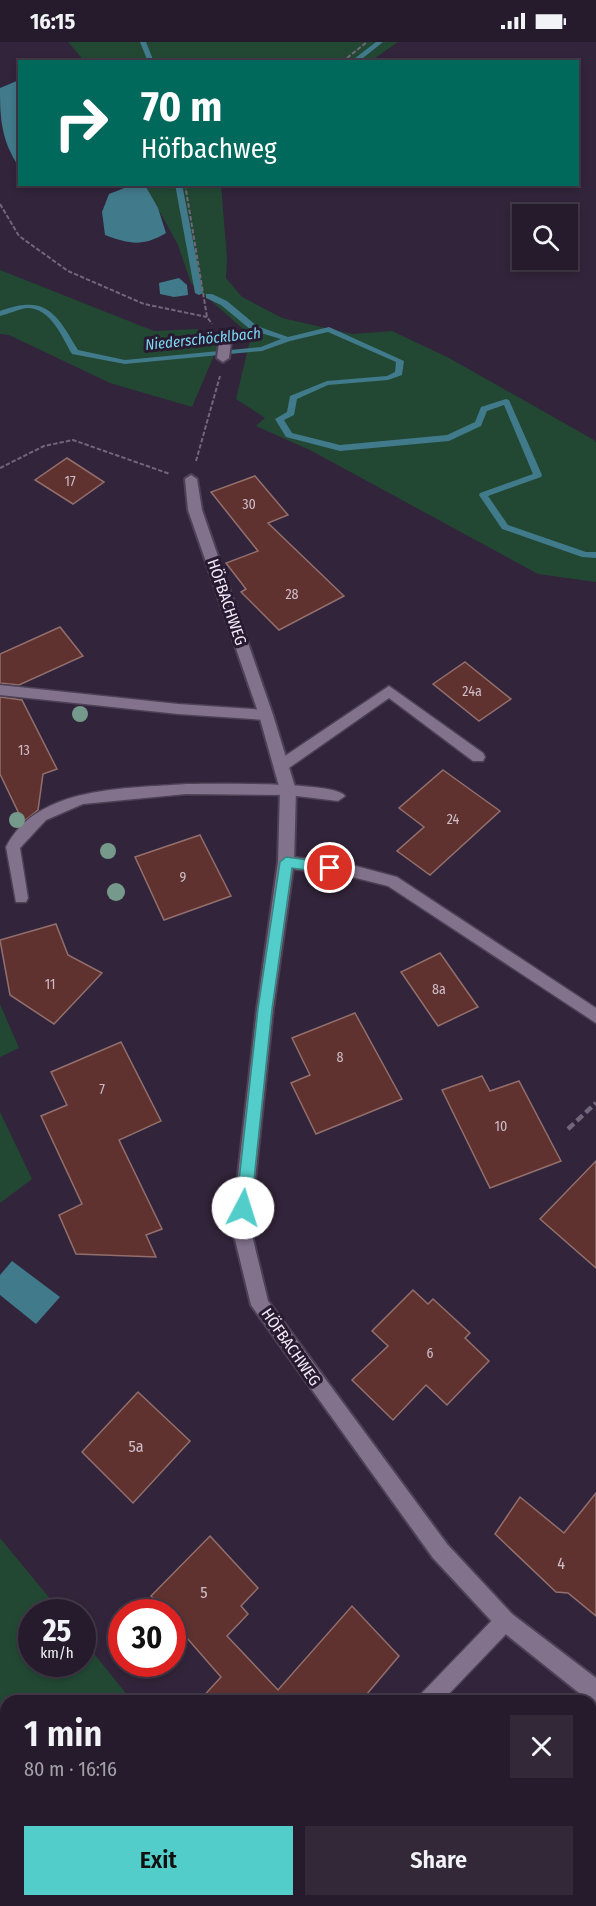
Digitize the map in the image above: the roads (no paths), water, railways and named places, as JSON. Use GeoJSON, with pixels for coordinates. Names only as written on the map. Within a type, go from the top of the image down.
{"type":"FeatureCollection","features":[{"type":"Feature","properties":{"kind":"street"},"geometry":{"type":"LineString","coordinates":[[224,358],[225,342]]}},
{"type":"Feature","properties":{"kind":"street","name":"HÖFBACHWEG"},"geometry":{"type":"LineString","coordinates":[[191,480],[195,510],[266,715],[288,790],[286,862],[265,1009],[242,1227],[260,1305],[440,1551],[505,1621],[596,1692]]}},
{"type":"Feature","properties":{"kind":"lane"},"geometry":{"type":"LineString","coordinates":[[0,690],[178,709],[266,715]]}},
{"type":"Feature","properties":{"kind":"lane"},"geometry":{"type":"LineString","coordinates":[[281,766],[389,691],[478,757]]}},
{"type":"Feature","properties":{"kind":"lane"},"geometry":{"type":"LineString","coordinates":[[21,898],[13,847],[41,816],[82,798],[186,789],[288,790],[338,796]]}},
{"type":"Feature","properties":{"kind":"lane"},"geometry":{"type":"LineString","coordinates":[[286,862],[352,871],[392,881],[596,1016]]}},
{"type":"Feature","properties":{"kind":"lane"},"geometry":{"type":"LineString","coordinates":[[434,1695],[505,1621]]}},
{"type":"Feature","properties":{"kind":"water"},"geometry":{"type":"Polygon","coordinates":[[[18,81],[18,165],[5,138],[0,110],[0,88],[18,81]]]}},
{"type":"Feature","properties":{"kind":"water"},"geometry":{"type":"Polygon","coordinates":[[[129,186],[146,186],[158,208],[166,233],[136,243],[105,235],[102,212],[109,194],[129,186]]]}},
{"type":"Feature","properties":{"kind":"water"},"geometry":{"type":"Polygon","coordinates":[[[179,278],[187,285],[188,295],[174,297],[160,294],[159,283],[179,278]]]}},
{"type":"Feature","properties":{"kind":"water"},"geometry":{"type":"Polygon","coordinates":[[[12,1261],[60,1297],[36,1324],[0,1295],[0,1275],[12,1261]]]}},
{"type":"Feature","properties":{"kind":"waterway"},"geometry":{"type":"LineString","coordinates":[[143,42],[150,60]]}},
{"type":"Feature","properties":{"kind":"waterway"},"geometry":{"type":"LineString","coordinates":[[356,60],[380,42]]}},
{"type":"Feature","properties":{"kind":"waterway"},"geometry":{"type":"LineString","coordinates":[[178,186],[199,293]]}},
{"type":"Feature","properties":{"kind":"waterway"},"geometry":{"type":"LineString","coordinates":[[209,296],[224,303],[254,328],[288,339]]}},
{"type":"Feature","properties":{"kind":"waterway","name":"Niederschöcklbach"},"geometry":{"type":"LineString","coordinates":[[0,314],[15,308],[28,306],[38,308],[54,319],[75,352],[125,362],[262,349],[288,339]]}},
{"type":"Feature","properties":{"kind":"waterway","name":"Niederschöcklbach"},"geometry":{"type":"LineString","coordinates":[[288,339],[329,329],[400,361],[399,373],[388,378],[327,383],[293,398],[291,413],[279,419],[289,435],[340,448],[449,438],[478,424],[484,409],[506,402],[538,475],[483,495],[505,527],[585,555],[596,555]]}}]}
